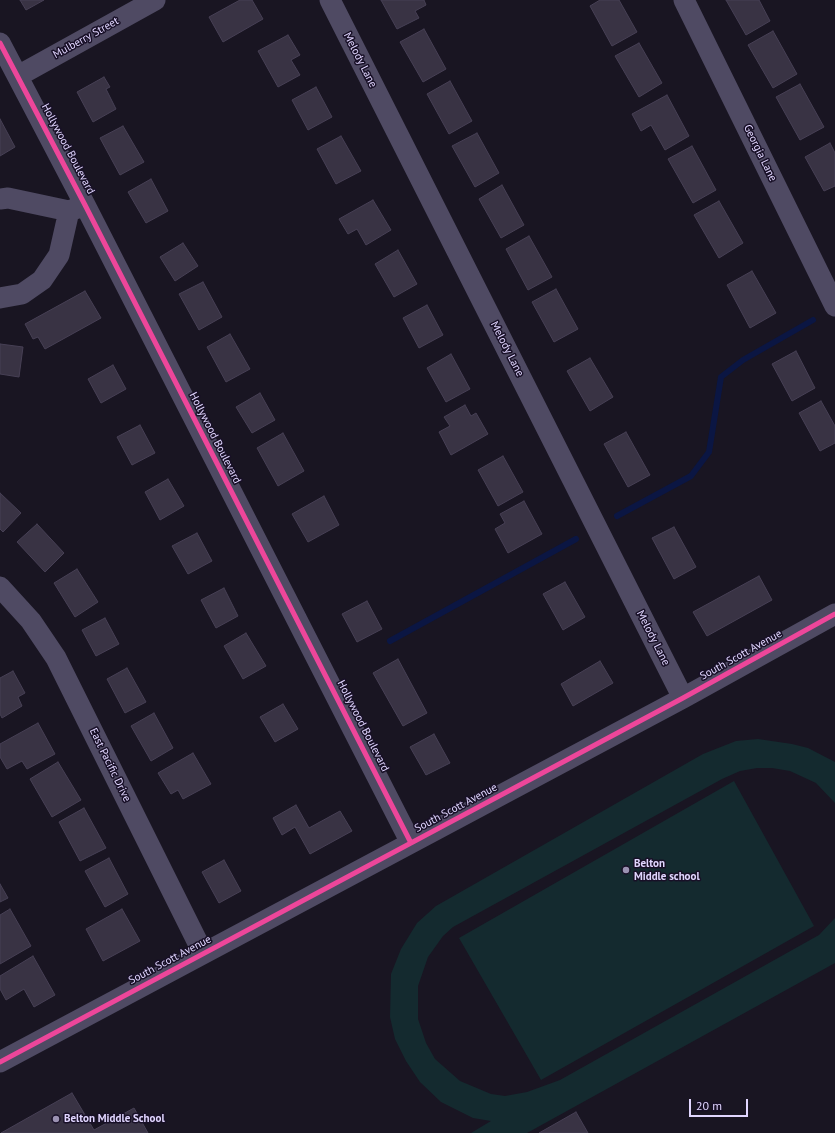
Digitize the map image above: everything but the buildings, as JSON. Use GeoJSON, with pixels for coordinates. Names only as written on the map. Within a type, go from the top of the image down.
{"type":"FeatureCollection","features":[{"type":"Feature","properties":{"kind":"street","name":"Mulberry Street"},"geometry":{"type":"LineString","coordinates":[[18,76],[155,0]]}},
{"type":"Feature","properties":{"kind":"street","name":"Melody Lane"},"geometry":{"type":"LineString","coordinates":[[330,0],[683,698]]}},
{"type":"Feature","properties":{"kind":"street","name":"Georgia Lane"},"geometry":{"type":"LineString","coordinates":[[684,0],[835,306]]}},
{"type":"Feature","properties":{"kind":"street","name":"Hollywood Boulevard"},"geometry":{"type":"LineString","coordinates":[[0,43],[18,76],[77,208],[411,843]]}},
{"type":"Feature","properties":{"kind":"street"},"geometry":{"type":"LineString","coordinates":[[0,199],[8,198],[77,208],[59,255],[42,280],[22,294],[0,298]]}},
{"type":"Feature","properties":{"kind":"street","name":"East Pacific Drive"},"geometry":{"type":"LineString","coordinates":[[0,587],[31,620],[56,658],[204,953]]}},
{"type":"Feature","properties":{"kind":"street","name":"South Scott Avenue"},"geometry":{"type":"LineString","coordinates":[[0,1062],[683,698],[835,614]]}},
{"type":"Feature","properties":{"kind":"green space"},"geometry":{"type":"Polygon","coordinates":[[[758,739],[808,748],[835,762],[835,803],[816,783],[790,771],[772,768],[757,768],[740,771],[722,779],[453,927],[443,936],[428,957],[418,986],[418,1019],[426,1043],[435,1059],[460,1081],[491,1094],[505,1096],[527,1092],[560,1080],[819,935],[835,918],[835,963],[527,1133],[471,1133],[491,1121],[473,1118],[441,1102],[420,1082],[406,1061],[395,1039],[390,1017],[391,974],[401,949],[417,923],[436,906],[703,754],[736,741],[758,739]]]}},
{"type":"Feature","properties":{"kind":"green space"},"geometry":{"type":"Polygon","coordinates":[[[734,781],[814,926],[541,1080],[459,938],[734,781]]]}},
{"type":"Feature","properties":{"kind":"waterway"},"geometry":{"type":"LineString","coordinates":[[617,516],[691,476],[709,452],[721,377],[743,360],[813,320]]}},
{"type":"Feature","properties":{"kind":"waterway"},"geometry":{"type":"LineString","coordinates":[[390,641],[576,539]]}},
{"type":"Feature","properties":{"kind":"cycle path"},"geometry":{"type":"LineString","coordinates":[[0,43],[85,205],[411,843]]}},
{"type":"Feature","properties":{"kind":"cycle path"},"geometry":{"type":"LineString","coordinates":[[0,1062],[683,698],[835,614]]}},
{"type":"Feature","properties":{"kind":"place","name":"Belton Middle school"},"geometry":{"type":"Point","coordinates":[626,870]}},
{"type":"Feature","properties":{"kind":"place","name":"Belton Middle School"},"geometry":{"type":"Point","coordinates":[56,1119]}}]}
